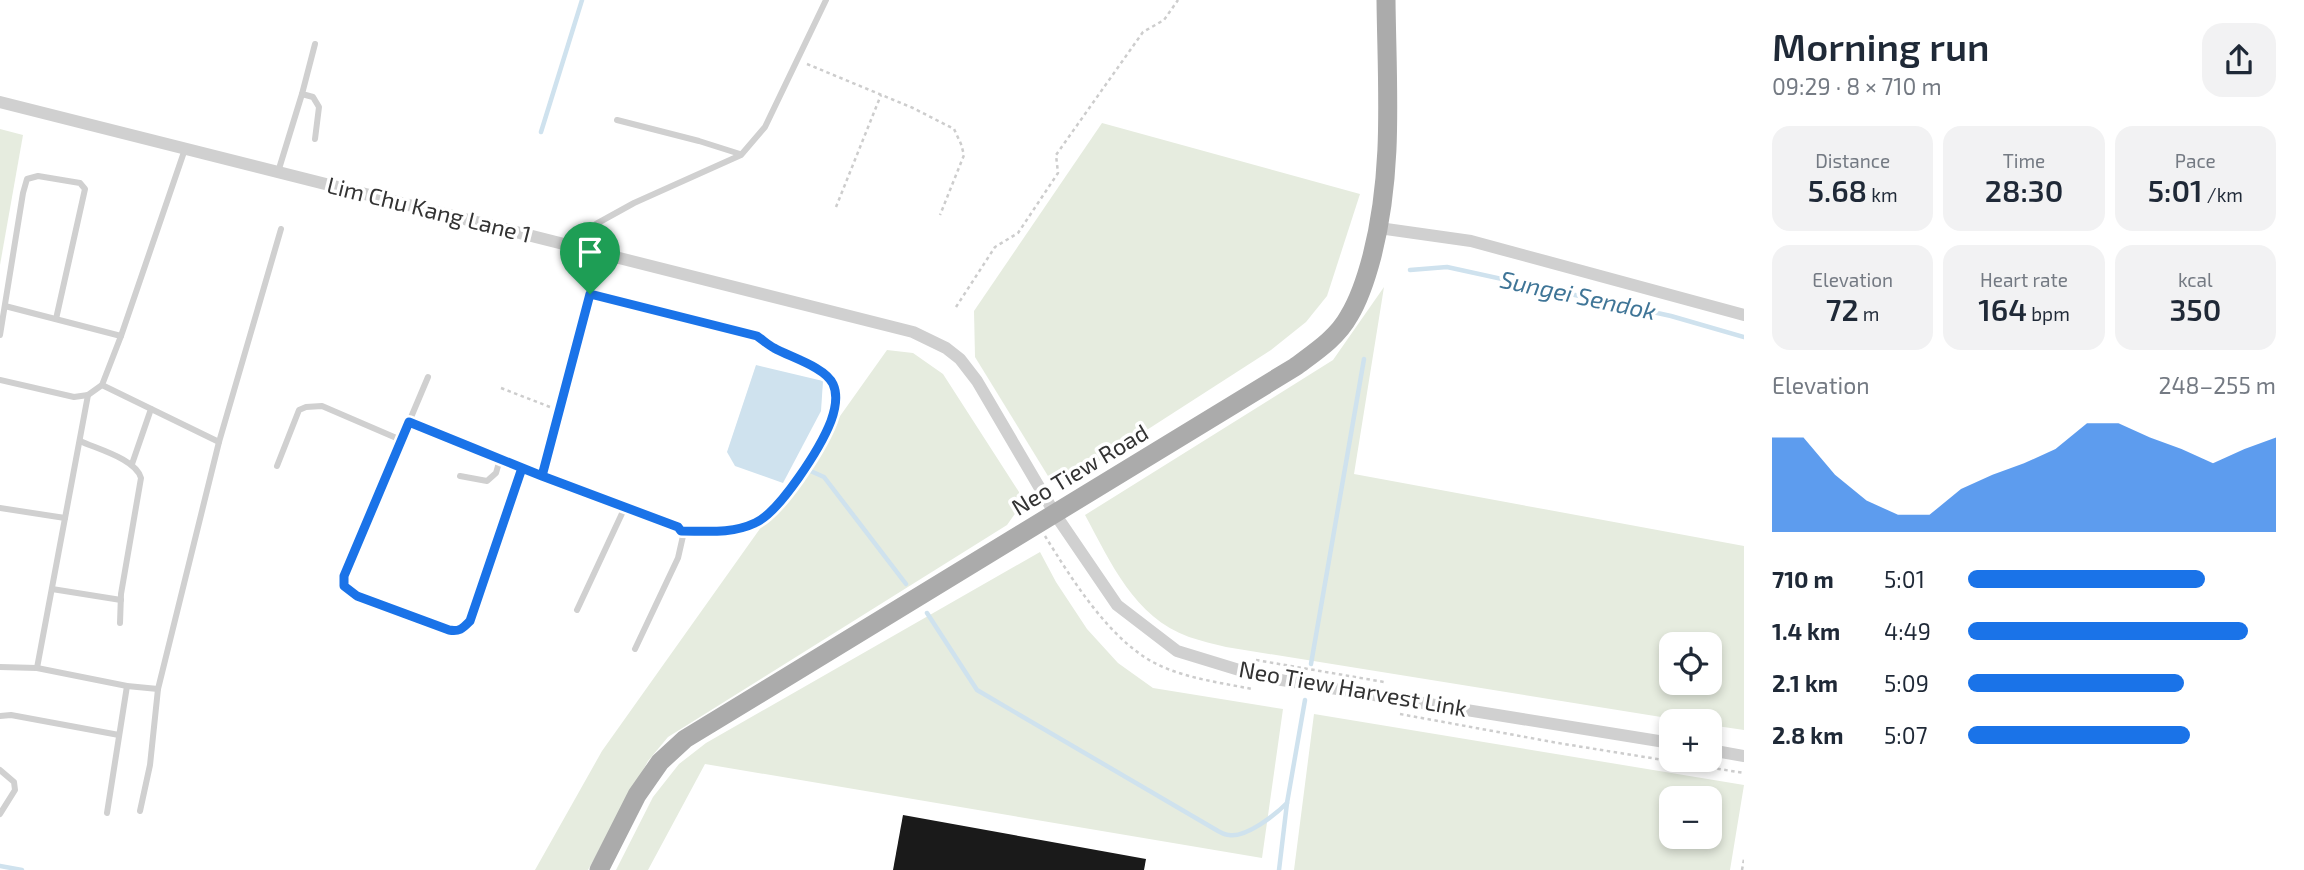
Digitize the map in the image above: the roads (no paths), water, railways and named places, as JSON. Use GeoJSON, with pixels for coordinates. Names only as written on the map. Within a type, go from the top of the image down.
{"type":"FeatureCollection","features":[{"type":"Feature","properties":{"kind":"main road","name":"Neo Tiew Road"},"geometry":{"type":"LineString","coordinates":[[599,870],[637,795],[660,762],[685,739],[1296,367],[1332,338],[1349,316],[1367,273],[1385,191],[1388,147],[1386,0]]}},
{"type":"Feature","properties":{"kind":"street","name":"Lim Chu Kang Lane 1"},"geometry":{"type":"LineString","coordinates":[[0,102],[913,332],[946,348],[960,359],[977,381],[1055,514]]}},
{"type":"Feature","properties":{"kind":"street"},"geometry":{"type":"LineString","coordinates":[[1379,228],[1471,241],[1744,315]]}},
{"type":"Feature","properties":{"kind":"street","name":"Neo Tiew Harvest Link"},"geometry":{"type":"LineString","coordinates":[[1055,514],[1117,605],[1177,651],[1262,677],[1659,741]]}},
{"type":"Feature","properties":{"kind":"street"},"geometry":{"type":"LineString","coordinates":[[1722,752],[1744,756]]}},
{"type":"Feature","properties":{"kind":"lane"},"geometry":{"type":"LineString","coordinates":[[542,476],[590,294],[596,224],[634,203],[741,155],[765,127],[826,0]]}},
{"type":"Feature","properties":{"kind":"lane"},"geometry":{"type":"LineString","coordinates":[[278,172],[314,44]]}},
{"type":"Feature","properties":{"kind":"lane"},"geometry":{"type":"LineString","coordinates":[[302,94],[313,97],[319,107],[315,139]]}},
{"type":"Feature","properties":{"kind":"lane"},"geometry":{"type":"LineString","coordinates":[[617,120],[741,155]]}},
{"type":"Feature","properties":{"kind":"lane"},"geometry":{"type":"LineString","coordinates":[[0,380],[74,397],[88,395],[102,384],[185,149]]}},
{"type":"Feature","properties":{"kind":"lane"},"geometry":{"type":"LineString","coordinates":[[0,335],[23,193],[27,179],[38,176],[80,183],[85,190],[57,319]]}},
{"type":"Feature","properties":{"kind":"lane"},"geometry":{"type":"LineString","coordinates":[[141,811],[158,689],[219,442],[281,229]]}},
{"type":"Feature","properties":{"kind":"lane"},"geometry":{"type":"LineString","coordinates":[[590,294],[757,336],[774,348],[828,376],[833,384],[835,404],[831,421],[798,478],[776,508],[756,523],[740,528],[723,531],[681,531]]}},
{"type":"Feature","properties":{"kind":"lane"},"geometry":{"type":"LineString","coordinates":[[5,306],[121,335]]}},
{"type":"Feature","properties":{"kind":"lane"},"geometry":{"type":"LineString","coordinates":[[428,377],[344,576],[344,586],[357,596],[457,631],[470,621],[522,468]]}},
{"type":"Feature","properties":{"kind":"lane"},"geometry":{"type":"LineString","coordinates":[[102,384],[219,442]]}},
{"type":"Feature","properties":{"kind":"lane"},"geometry":{"type":"LineString","coordinates":[[37,668],[88,395]]}},
{"type":"Feature","properties":{"kind":"lane"},"geometry":{"type":"LineString","coordinates":[[277,466],[299,410],[306,407],[322,406],[401,440]]}},
{"type":"Feature","properties":{"kind":"lane"},"geometry":{"type":"LineString","coordinates":[[132,464],[151,409]]}},
{"type":"Feature","properties":{"kind":"lane"},"geometry":{"type":"LineString","coordinates":[[409,422],[500,460],[678,527],[684,536],[678,558],[635,649]]}},
{"type":"Feature","properties":{"kind":"lane"},"geometry":{"type":"LineString","coordinates":[[80,441],[132,464],[141,478],[121,600],[120,622]]}},
{"type":"Feature","properties":{"kind":"lane"},"geometry":{"type":"LineString","coordinates":[[460,476],[487,481],[496,473],[500,460]]}},
{"type":"Feature","properties":{"kind":"lane"},"geometry":{"type":"LineString","coordinates":[[578,610],[625,507]]}},
{"type":"Feature","properties":{"kind":"lane"},"geometry":{"type":"LineString","coordinates":[[0,508],[65,518]]}},
{"type":"Feature","properties":{"kind":"lane"},"geometry":{"type":"LineString","coordinates":[[52,589],[121,600]]}},
{"type":"Feature","properties":{"kind":"lane"},"geometry":{"type":"LineString","coordinates":[[0,667],[37,668],[127,686],[158,689]]}},
{"type":"Feature","properties":{"kind":"lane"},"geometry":{"type":"LineString","coordinates":[[107,813],[127,686]]}},
{"type":"Feature","properties":{"kind":"lane"},"geometry":{"type":"LineString","coordinates":[[0,716],[11,715],[119,735]]}},
{"type":"Feature","properties":{"kind":"lane"},"geometry":{"type":"LineString","coordinates":[[0,770],[14,782],[15,790],[0,814]]}},
{"type":"Feature","properties":{"kind":"water"},"geometry":{"type":"Polygon","coordinates":[[[756,365],[823,381],[821,411],[783,483],[735,466],[727,452],[756,365]]]}},
{"type":"Feature","properties":{"kind":"waterway"},"geometry":{"type":"LineString","coordinates":[[541,132],[582,0]]}},
{"type":"Feature","properties":{"kind":"waterway","name":"Sungei Sendok"},"geometry":{"type":"LineString","coordinates":[[1410,270],[1447,267],[1671,316],[1744,337]]}},
{"type":"Feature","properties":{"kind":"waterway"},"geometry":{"type":"LineString","coordinates":[[1311,664],[1364,359]]}},
{"type":"Feature","properties":{"kind":"waterway"},"geometry":{"type":"LineString","coordinates":[[806,469],[824,477],[906,584]]}},
{"type":"Feature","properties":{"kind":"waterway"},"geometry":{"type":"LineString","coordinates":[[927,613],[977,690],[1218,831],[1228,835],[1244,833],[1268,819],[1287,803]]}},
{"type":"Feature","properties":{"kind":"waterway"},"geometry":{"type":"LineString","coordinates":[[1279,870],[1287,803],[1305,700]]}},
{"type":"Feature","properties":{"kind":"waterway"},"geometry":{"type":"LineString","coordinates":[[0,866],[22,870]]}}]}
